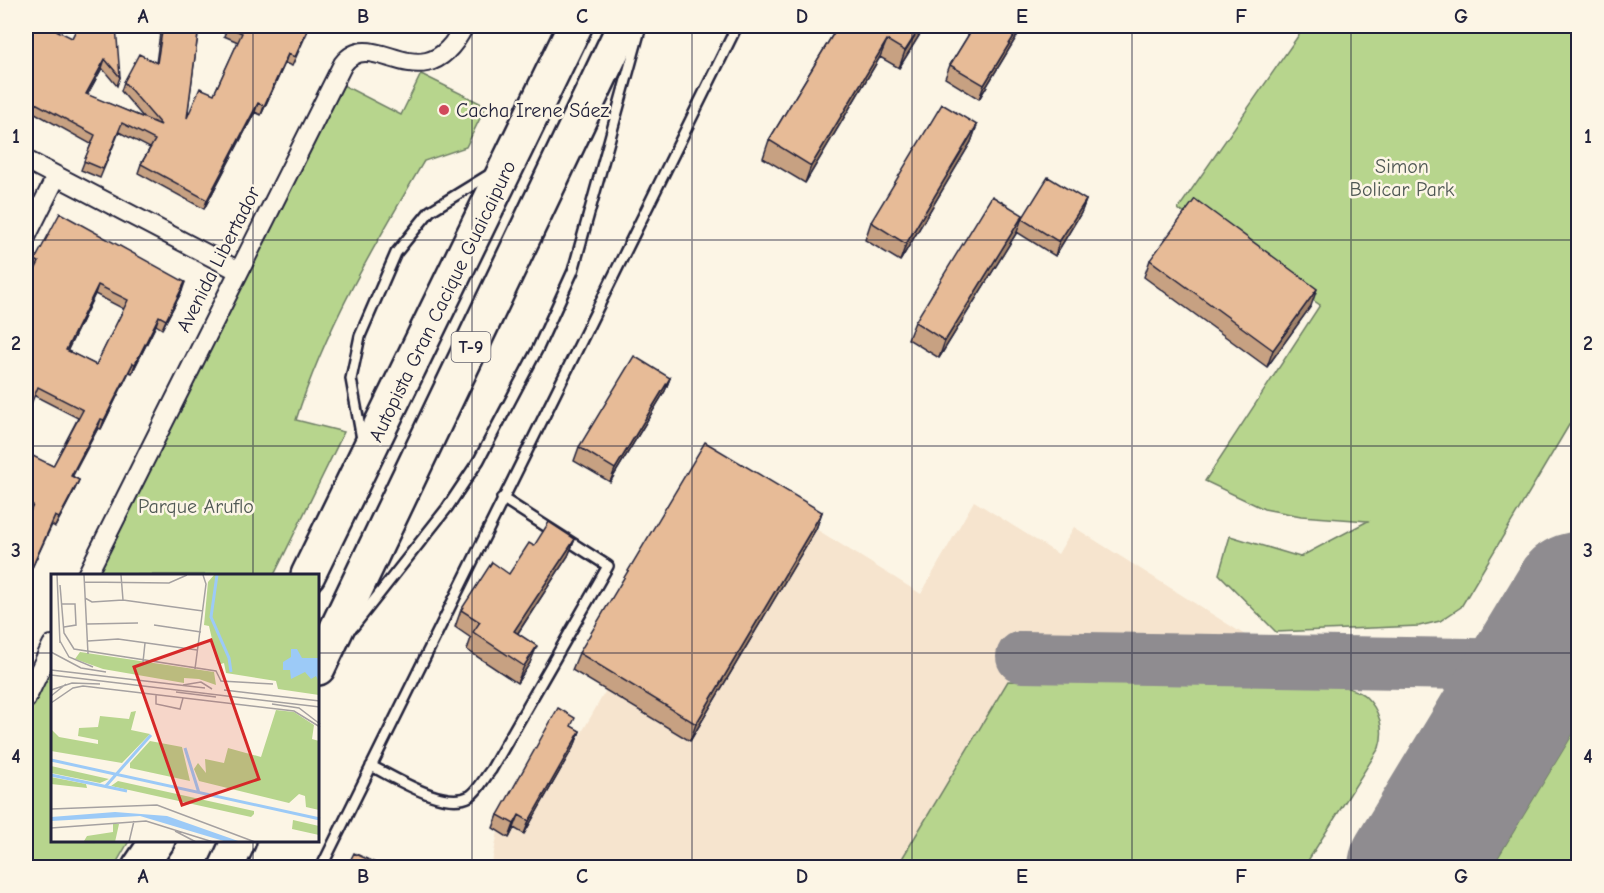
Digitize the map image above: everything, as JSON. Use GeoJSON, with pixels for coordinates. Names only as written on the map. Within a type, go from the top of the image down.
{"type":"FeatureCollection","features":[{"type":"Feature","properties":{"kind":"highway","name":"Autopista Gran Cacique Guaicaipuro"},"geometry":{"type":"LineString","coordinates":[[308,574],[575,26]]}},
{"type":"Feature","properties":{"kind":"highway","name":"T-9"},"geometry":{"type":"LineString","coordinates":[[320,665],[624,26]]}},
{"type":"Feature","properties":{"kind":"highway"},"geometry":{"type":"LineString","coordinates":[[139,867],[157,842]]}},
{"type":"Feature","properties":{"kind":"highway"},"geometry":{"type":"LineString","coordinates":[[166,867],[178,842]]}},
{"type":"Feature","properties":{"kind":"highway"},"geometry":{"type":"LineString","coordinates":[[226,867],[239,842]]}},
{"type":"Feature","properties":{"kind":"street","name":"Avenida Libertador"},"geometry":{"type":"LineString","coordinates":[[87,574],[237,270],[343,64],[350,54],[371,51],[409,64],[420,64],[443,54],[456,42],[464,26]]}},
{"type":"Feature","properties":{"kind":"street"},"geometry":{"type":"LineString","coordinates":[[26,160],[237,270]]}},
{"type":"Feature","properties":{"kind":"street"},"geometry":{"type":"LineString","coordinates":[[26,237],[56,177]]}},
{"type":"Feature","properties":{"kind":"street"},"geometry":{"type":"LineString","coordinates":[[26,699],[51,647]]}},
{"type":"Feature","properties":{"kind":"lane"},"geometry":{"type":"LineString","coordinates":[[350,632],[453,499],[478,460],[538,348],[573,271],[641,26]]}},
{"type":"Feature","properties":{"kind":"lane"},"geometry":{"type":"LineString","coordinates":[[321,867],[737,26]]}},
{"type":"Feature","properties":{"kind":"lane"},"geometry":{"type":"LineString","coordinates":[[366,458],[351,379],[360,336],[396,253],[430,211],[509,162]]}},
{"type":"Feature","properties":{"kind":"lane"},"geometry":{"type":"LineString","coordinates":[[371,766],[424,792],[448,800],[471,795],[491,770],[608,566],[502,498]]}},
{"type":"Feature","properties":{"kind":"lane"},"geometry":{"type":"LineString","coordinates":[[320,672],[343,640]]}},
{"type":"Feature","properties":{"kind":"shaded area"},"geometry":{"type":"Polygon","coordinates":[[[974,501],[1058,554],[1074,527],[1283,659],[1022,657],[897,867],[491,868],[498,831],[509,837],[514,828],[524,834],[606,690],[690,741],[816,529],[921,594],[974,501]]]}},
{"type":"Feature","properties":{"kind":"green space","name":"Simon Bolicar Park"},"geometry":{"type":"Polygon","coordinates":[[[1305,26],[1578,26],[1578,410],[1461,607],[1440,621],[1419,626],[1276,632],[1219,574],[1230,536],[1300,557],[1368,521],[1301,516],[1264,509],[1205,481],[1320,305],[1178,209],[1305,26]]]}},
{"type":"Feature","properties":{"kind":"green space","name":"Parque Aruflo"},"geometry":{"type":"Polygon","coordinates":[[[421,74],[486,106],[466,147],[424,161],[352,287],[321,352],[296,420],[344,432],[274,574],[95,574],[341,84],[401,115],[421,74]]]}},
{"type":"Feature","properties":{"kind":"green space"},"geometry":{"type":"Polygon","coordinates":[[[51,656],[51,842],[128,842],[114,867],[26,868],[26,706],[51,656]]]}},
{"type":"Feature","properties":{"kind":"green space"},"geometry":{"type":"Polygon","coordinates":[[[1008,681],[1343,686],[1363,694],[1370,702],[1380,720],[1381,741],[1379,748],[1304,867],[897,867],[1008,681]]]}},
{"type":"Feature","properties":{"kind":"green space"},"geometry":{"type":"Polygon","coordinates":[[[1578,725],[1578,851],[1569,867],[1492,867],[1578,725]]]}},
{"type":"Feature","properties":{"kind":"building"},"geometry":{"type":"Polygon","coordinates":[[[26,26],[48,26],[72,38],[78,26],[116,26],[120,77],[105,59],[86,94],[161,125],[124,82],[139,54],[157,63],[163,26],[199,26],[187,118],[200,88],[214,94],[242,33],[228,26],[309,26],[295,57],[288,54],[264,106],[258,103],[207,200],[141,164],[155,140],[122,123],[103,169],[84,161],[95,135],[26,98],[26,26]]]}},
{"type":"Feature","properties":{"kind":"building"},"geometry":{"type":"Polygon","coordinates":[[[838,26],[921,26],[905,51],[887,40],[811,166],[769,140],[838,26]]]}},
{"type":"Feature","properties":{"kind":"building"},"geometry":{"type":"Polygon","coordinates":[[[974,26],[1020,26],[984,85],[950,65],[974,26]]]}},
{"type":"Feature","properties":{"kind":"building"},"geometry":{"type":"Polygon","coordinates":[[[942,104],[977,125],[906,244],[871,222],[942,104]]]}},
{"type":"Feature","properties":{"kind":"building"},"geometry":{"type":"Polygon","coordinates":[[[1048,177],[1086,200],[1059,242],[1022,219],[1048,177]]]}},
{"type":"Feature","properties":{"kind":"building"},"geometry":{"type":"Polygon","coordinates":[[[992,196],[1023,215],[945,341],[915,322],[992,196]]]}},
{"type":"Feature","properties":{"kind":"building"},"geometry":{"type":"Polygon","coordinates":[[[1195,199],[1317,289],[1273,350],[1150,260],[1195,199]]]}},
{"type":"Feature","properties":{"kind":"building"},"geometry":{"type":"Polygon","coordinates":[[[60,213],[185,282],[166,320],[159,316],[104,420],[101,419],[71,476],[79,480],[59,518],[55,516],[26,578],[26,521],[33,505],[26,501],[26,455],[27,453],[53,466],[83,410],[38,387],[26,416],[26,288],[39,262],[35,260],[60,213]],[[98,285],[66,350],[96,365],[128,300],[98,285]]]}},
{"type":"Feature","properties":{"kind":"building"},"geometry":{"type":"Polygon","coordinates":[[[634,356],[670,378],[615,469],[579,447],[634,356]]]}},
{"type":"Feature","properties":{"kind":"building"},"geometry":{"type":"Polygon","coordinates":[[[705,442],[822,512],[696,724],[579,653],[705,442]]]}},
{"type":"Feature","properties":{"kind":"building"},"geometry":{"type":"Polygon","coordinates":[[[549,522],[575,539],[514,631],[537,646],[524,666],[473,632],[480,622],[461,610],[492,562],[509,574],[529,543],[534,546],[549,522]]]}},
{"type":"Feature","properties":{"kind":"building"},"geometry":{"type":"Polygon","coordinates":[[[558,708],[575,718],[571,726],[580,731],[529,821],[519,815],[514,824],[498,815],[558,708]]]}},
{"type":"Feature","properties":{"kind":"building"},"geometry":{"type":"Polygon","coordinates":[[[354,853],[384,867],[347,867],[354,853]]]}},
{"type":"Feature","properties":{"kind":"taxiway"},"geometry":{"type":"LineString","coordinates":[[1022,657],[1538,665]]}},
{"type":"Feature","properties":{"kind":"runway"},"geometry":{"type":"LineString","coordinates":[[1414,868],[1578,598]]}},
{"type":"Feature","properties":{"kind":"place","name":"Cacha Irene Sáez"},"geometry":{"type":"Point","coordinates":[444,110]}}]}
